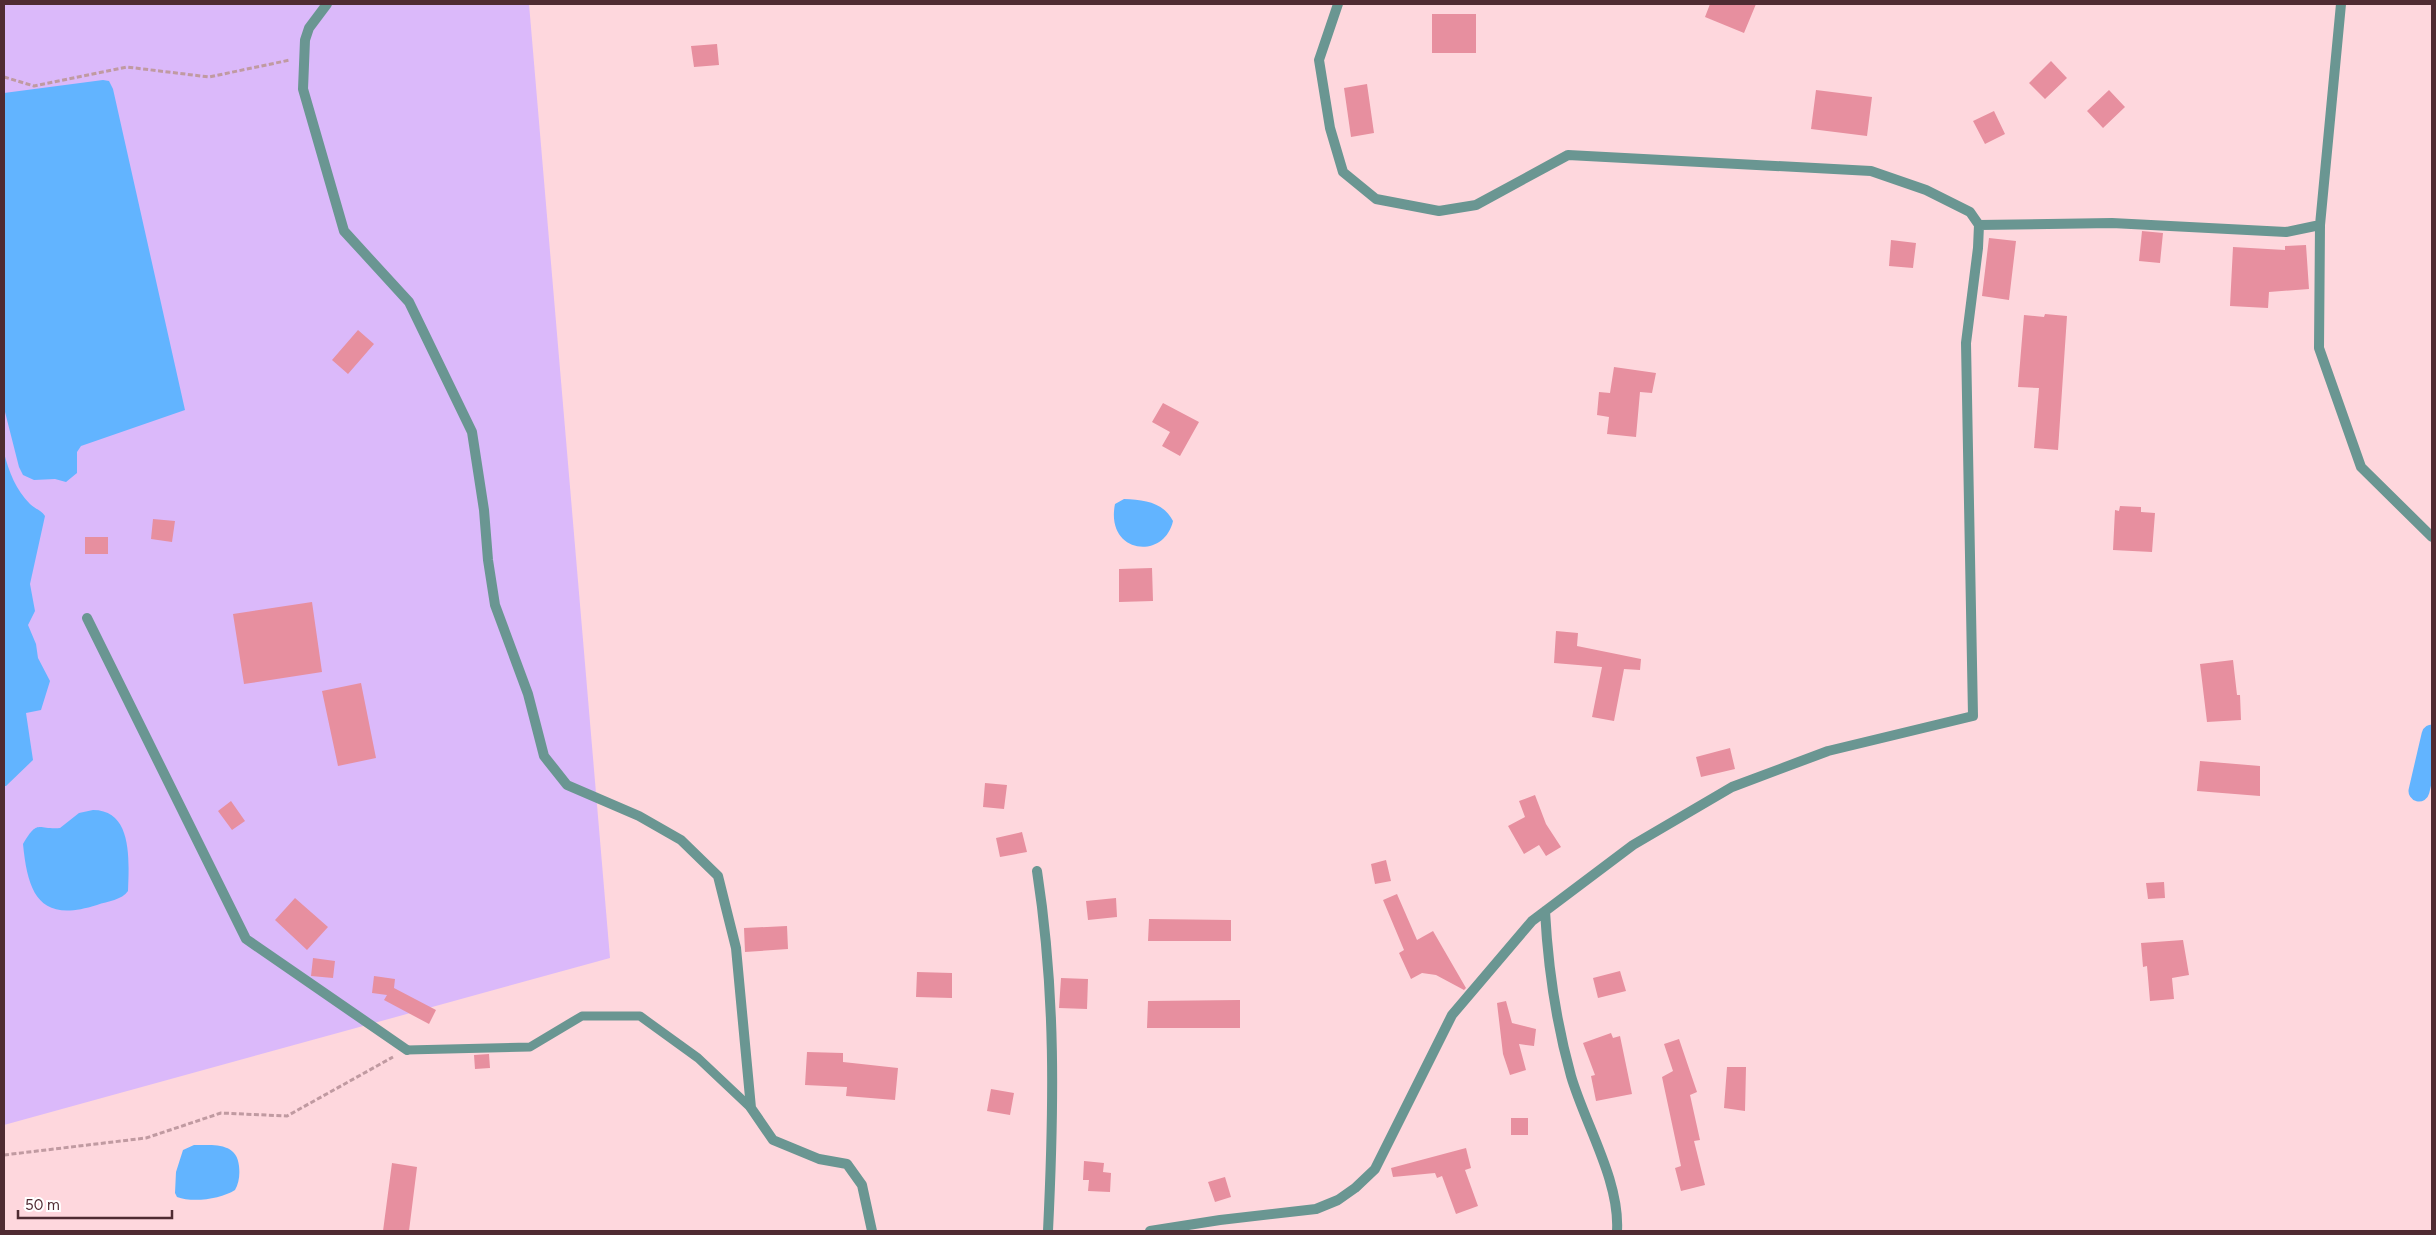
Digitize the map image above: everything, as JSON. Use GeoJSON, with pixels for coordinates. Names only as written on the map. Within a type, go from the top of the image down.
{"type":"FeatureCollection","features":[{"type":"Feature","properties":{"kind":"street"},"geometry":{"type":"LineString","coordinates":[[327,4],[309,28],[303,57],[303,89],[344,231],[409,302],[442,366],[472,432],[484,510],[488,560],[495,605],[528,694],[544,756],[567,784],[639,816],[681,840],[718,876],[736,948],[751,1108],[772,1140],[819,1159],[847,1164],[862,1185],[870,1229]]}},
{"type":"Feature","properties":{"kind":"street"},"geometry":{"type":"LineString","coordinates":[[1150,1231],[1316,1208],[1338,1200],[1355,1188],[1375,1169],[1452,1015],[1532,921],[1633,845],[1732,787],[1828,751],[1973,716],[1966,343],[1978,248],[1979,225],[1970,212],[1935,195],[1871,171],[1568,155],[1476,205],[1439,211],[1376,199],[1343,172],[1330,128],[1319,60],[1338,4]]}},
{"type":"Feature","properties":{"kind":"street"},"geometry":{"type":"LineString","coordinates":[[2341,4],[2320,225],[2319,348],[2361,467],[2432,537]]}},
{"type":"Feature","properties":{"kind":"street"},"geometry":{"type":"LineString","coordinates":[[1979,225],[2112,223],[2286,232],[2320,225]]}},
{"type":"Feature","properties":{"kind":"street"},"geometry":{"type":"LineString","coordinates":[[87,618],[246,939],[407,1050]]}},
{"type":"Feature","properties":{"kind":"street"},"geometry":{"type":"LineString","coordinates":[[1037,871],[1046,944],[1054,1070],[1048,1231]]}},
{"type":"Feature","properties":{"kind":"street"},"geometry":{"type":"LineString","coordinates":[[1545,912],[1548,960],[1557,1018],[1572,1078],[1594,1134],[1618,1213],[1617,1231]]}},
{"type":"Feature","properties":{"kind":"lane"},"geometry":{"type":"LineString","coordinates":[[407,1050],[530,1047],[582,1016],[640,1016],[698,1058],[751,1108]]}},
{"type":"Feature","properties":{"kind":"path"},"geometry":{"type":"LineString","coordinates":[[4,77],[34,86],[127,67],[210,77],[303,57]]}},
{"type":"Feature","properties":{"kind":"path"},"geometry":{"type":"LineString","coordinates":[[4,1155],[146,1138],[221,1113],[287,1116],[407,1050]]}},
{"type":"Feature","properties":{"kind":"shaded area"},"geometry":{"type":"Polygon","coordinates":[[[4,4],[529,4],[610,958],[4,1125],[4,4]]]}},
{"type":"Feature","properties":{"kind":"water"},"geometry":{"type":"Polygon","coordinates":[[[103,80],[109,81],[113,89],[185,410],[81,446],[77,452],[77,473],[66,482],[55,479],[34,480],[23,475],[19,467],[4,408],[4,93],[103,80]]]}},
{"type":"Feature","properties":{"kind":"water"},"geometry":{"type":"Polygon","coordinates":[[[4,453],[17,487],[30,504],[45,516],[30,584],[35,611],[28,625],[36,644],[38,658],[50,681],[41,710],[26,713],[33,760],[6,786],[4,786],[4,453]]]}},
{"type":"Feature","properties":{"kind":"water"},"geometry":{"type":"Polygon","coordinates":[[[1124,499],[1146,501],[1159,506],[1173,521],[1168,534],[1159,542],[1148,546],[1137,546],[1127,542],[1119,533],[1114,521],[1115,504],[1124,499]]]}},
{"type":"Feature","properties":{"kind":"water"},"geometry":{"type":"Polygon","coordinates":[[[93,810],[106,812],[115,818],[122,828],[128,852],[128,891],[114,900],[78,910],[62,910],[50,907],[40,900],[34,890],[25,862],[23,844],[35,828],[60,828],[79,813],[93,810]]]}},
{"type":"Feature","properties":{"kind":"water"},"geometry":{"type":"Polygon","coordinates":[[[194,1145],[223,1146],[234,1153],[239,1169],[235,1190],[222,1196],[199,1200],[177,1197],[175,1193],[176,1172],[183,1150],[194,1145]]]}},
{"type":"Feature","properties":{"kind":"building"},"geometry":{"type":"Polygon","coordinates":[[[1710,4],[1756,4],[1744,33],[1705,17],[1710,4]]]}},
{"type":"Feature","properties":{"kind":"building"},"geometry":{"type":"Polygon","coordinates":[[[1432,14],[1476,14],[1476,53],[1432,53],[1432,14]]]}},
{"type":"Feature","properties":{"kind":"building"},"geometry":{"type":"Polygon","coordinates":[[[717,44],[719,65],[694,67],[691,46],[717,44]]]}},
{"type":"Feature","properties":{"kind":"building"},"geometry":{"type":"Polygon","coordinates":[[[2051,61],[2067,78],[2045,99],[2029,83],[2051,61]]]}},
{"type":"Feature","properties":{"kind":"building"},"geometry":{"type":"Polygon","coordinates":[[[1367,84],[1374,133],[1351,137],[1344,88],[1367,84]]]}},
{"type":"Feature","properties":{"kind":"building"},"geometry":{"type":"Polygon","coordinates":[[[1816,90],[1872,97],[1867,136],[1811,129],[1816,90]]]}},
{"type":"Feature","properties":{"kind":"building"},"geometry":{"type":"Polygon","coordinates":[[[2109,90],[2125,107],[2103,128],[2087,111],[2109,90]]]}},
{"type":"Feature","properties":{"kind":"building"},"geometry":{"type":"Polygon","coordinates":[[[1994,111],[2005,134],[1985,144],[1973,121],[1994,111]]]}},
{"type":"Feature","properties":{"kind":"building"},"geometry":{"type":"Polygon","coordinates":[[[2142,231],[2163,233],[2160,263],[2139,261],[2142,231]]]}},
{"type":"Feature","properties":{"kind":"building"},"geometry":{"type":"Polygon","coordinates":[[[1989,238],[2016,241],[2009,300],[1982,296],[1989,238]]]}},
{"type":"Feature","properties":{"kind":"building"},"geometry":{"type":"Polygon","coordinates":[[[1891,240],[1916,243],[1913,268],[1889,266],[1891,240]]]}},
{"type":"Feature","properties":{"kind":"building"},"geometry":{"type":"Polygon","coordinates":[[[2306,245],[2309,289],[2269,292],[2268,308],[2230,306],[2233,247],[2285,250],[2285,246],[2306,245]]]}},
{"type":"Feature","properties":{"kind":"building"},"geometry":{"type":"Polygon","coordinates":[[[2045,314],[2067,316],[2058,450],[2034,448],[2039,388],[2018,387],[2024,315],[2044,317],[2045,314]]]}},
{"type":"Feature","properties":{"kind":"building"},"geometry":{"type":"Polygon","coordinates":[[[358,330],[374,344],[348,374],[332,360],[358,330]]]}},
{"type":"Feature","properties":{"kind":"building"},"geometry":{"type":"Polygon","coordinates":[[[1614,367],[1656,373],[1652,393],[1640,392],[1636,437],[1607,434],[1609,417],[1597,415],[1599,392],[1610,393],[1614,367]]]}},
{"type":"Feature","properties":{"kind":"building"},"geometry":{"type":"Polygon","coordinates":[[[1163,403],[1199,422],[1180,456],[1162,446],[1170,432],[1152,422],[1163,403]]]}},
{"type":"Feature","properties":{"kind":"building"},"geometry":{"type":"Polygon","coordinates":[[[2120,506],[2141,507],[2141,512],[2155,513],[2152,552],[2113,550],[2115,510],[2119,511],[2120,506]]]}},
{"type":"Feature","properties":{"kind":"building"},"geometry":{"type":"Polygon","coordinates":[[[153,519],[175,521],[172,542],[151,539],[153,519]]]}},
{"type":"Feature","properties":{"kind":"building"},"geometry":{"type":"Polygon","coordinates":[[[85,537],[108,537],[108,554],[85,554],[85,537]]]}},
{"type":"Feature","properties":{"kind":"building"},"geometry":{"type":"Polygon","coordinates":[[[1152,568],[1153,601],[1119,602],[1119,569],[1152,568]]]}},
{"type":"Feature","properties":{"kind":"building"},"geometry":{"type":"Polygon","coordinates":[[[312,602],[322,672],[244,684],[233,614],[312,602]]]}},
{"type":"Feature","properties":{"kind":"building"},"geometry":{"type":"Polygon","coordinates":[[[1556,631],[1578,633],[1577,646],[1641,659],[1640,670],[1624,669],[1614,721],[1592,717],[1602,667],[1554,663],[1556,631]]]}},
{"type":"Feature","properties":{"kind":"building"},"geometry":{"type":"Polygon","coordinates":[[[2233,660],[2237,695],[2240,695],[2241,720],[2207,722],[2200,664],[2233,660]]]}},
{"type":"Feature","properties":{"kind":"building"},"geometry":{"type":"Polygon","coordinates":[[[361,683],[376,758],[338,766],[322,691],[361,683]]]}},
{"type":"Feature","properties":{"kind":"building"},"geometry":{"type":"Polygon","coordinates":[[[1730,748],[1735,769],[1701,777],[1696,757],[1730,748]]]}},
{"type":"Feature","properties":{"kind":"building"},"geometry":{"type":"Polygon","coordinates":[[[2200,761],[2260,766],[2260,796],[2197,791],[2200,761]]]}},
{"type":"Feature","properties":{"kind":"building"},"geometry":{"type":"Polygon","coordinates":[[[985,783],[1007,785],[1004,809],[983,807],[985,783]]]}},
{"type":"Feature","properties":{"kind":"building"},"geometry":{"type":"Polygon","coordinates":[[[1535,795],[1546,824],[1561,847],[1546,856],[1539,845],[1524,854],[1508,826],[1525,817],[1519,801],[1535,795]]]}},
{"type":"Feature","properties":{"kind":"building"},"geometry":{"type":"Polygon","coordinates":[[[231,801],[245,821],[232,830],[218,811],[231,801]]]}},
{"type":"Feature","properties":{"kind":"building"},"geometry":{"type":"Polygon","coordinates":[[[1022,832],[1027,852],[1000,857],[996,838],[1022,832]]]}},
{"type":"Feature","properties":{"kind":"building"},"geometry":{"type":"Polygon","coordinates":[[[1386,860],[1391,881],[1375,884],[1371,864],[1386,860]]]}},
{"type":"Feature","properties":{"kind":"building"},"geometry":{"type":"Polygon","coordinates":[[[2164,882],[2165,898],[2148,899],[2146,883],[2164,882]]]}},
{"type":"Feature","properties":{"kind":"building"},"geometry":{"type":"Polygon","coordinates":[[[1397,894],[1417,940],[1433,931],[1466,988],[1464,990],[1436,975],[1422,973],[1411,979],[1399,953],[1404,950],[1383,900],[1397,894]]]}},
{"type":"Feature","properties":{"kind":"building"},"geometry":{"type":"Polygon","coordinates":[[[295,898],[328,927],[307,950],[275,920],[295,898]]]}},
{"type":"Feature","properties":{"kind":"building"},"geometry":{"type":"Polygon","coordinates":[[[1116,898],[1117,917],[1088,920],[1086,901],[1116,898]]]}},
{"type":"Feature","properties":{"kind":"building"},"geometry":{"type":"Polygon","coordinates":[[[1149,919],[1231,920],[1231,941],[1148,941],[1149,919]]]}},
{"type":"Feature","properties":{"kind":"building"},"geometry":{"type":"Polygon","coordinates":[[[787,926],[788,949],[745,952],[744,928],[787,926]]]}},
{"type":"Feature","properties":{"kind":"building"},"geometry":{"type":"Polygon","coordinates":[[[2183,940],[2189,975],[2172,978],[2174,999],[2150,1001],[2147,966],[2143,967],[2141,943],[2183,940]]]}},
{"type":"Feature","properties":{"kind":"building"},"geometry":{"type":"Polygon","coordinates":[[[313,958],[335,961],[333,978],[311,976],[313,958]]]}},
{"type":"Feature","properties":{"kind":"building"},"geometry":{"type":"Polygon","coordinates":[[[1620,971],[1626,991],[1598,998],[1593,978],[1620,971]]]}},
{"type":"Feature","properties":{"kind":"building"},"geometry":{"type":"Polygon","coordinates":[[[917,972],[952,973],[952,998],[916,997],[917,972]]]}},
{"type":"Feature","properties":{"kind":"building"},"geometry":{"type":"Polygon","coordinates":[[[374,976],[395,979],[394,988],[436,1010],[429,1024],[384,1000],[387,995],[372,993],[374,976]]]}},
{"type":"Feature","properties":{"kind":"building"},"geometry":{"type":"Polygon","coordinates":[[[1061,978],[1088,979],[1087,1009],[1059,1008],[1061,978]]]}},
{"type":"Feature","properties":{"kind":"building"},"geometry":{"type":"Polygon","coordinates":[[[1240,1000],[1240,1028],[1147,1028],[1148,1001],[1240,1000]]]}},
{"type":"Feature","properties":{"kind":"building"},"geometry":{"type":"Polygon","coordinates":[[[1506,1001],[1512,1023],[1536,1029],[1534,1046],[1519,1044],[1526,1070],[1510,1075],[1503,1054],[1497,1003],[1506,1001]]]}},
{"type":"Feature","properties":{"kind":"building"},"geometry":{"type":"Polygon","coordinates":[[[1611,1033],[1613,1038],[1620,1036],[1632,1094],[1596,1101],[1591,1076],[1595,1075],[1583,1043],[1611,1033]]]}},
{"type":"Feature","properties":{"kind":"building"},"geometry":{"type":"Polygon","coordinates":[[[1679,1039],[1697,1092],[1690,1095],[1700,1140],[1694,1141],[1705,1185],[1681,1191],[1675,1168],[1681,1166],[1662,1077],[1673,1071],[1664,1044],[1679,1039]]]}},
{"type":"Feature","properties":{"kind":"building"},"geometry":{"type":"Polygon","coordinates":[[[807,1052],[843,1053],[843,1062],[898,1068],[895,1100],[846,1096],[847,1087],[805,1085],[807,1052]]]}},
{"type":"Feature","properties":{"kind":"building"},"geometry":{"type":"Polygon","coordinates":[[[489,1054],[490,1068],[475,1069],[474,1055],[489,1054]]]}},
{"type":"Feature","properties":{"kind":"building"},"geometry":{"type":"Polygon","coordinates":[[[1727,1067],[1746,1067],[1745,1111],[1724,1108],[1727,1067]]]}},
{"type":"Feature","properties":{"kind":"building"},"geometry":{"type":"Polygon","coordinates":[[[991,1089],[1014,1093],[1010,1115],[987,1111],[991,1089]]]}},
{"type":"Feature","properties":{"kind":"building"},"geometry":{"type":"Polygon","coordinates":[[[1511,1118],[1528,1118],[1528,1135],[1511,1135],[1511,1118]]]}},
{"type":"Feature","properties":{"kind":"building"},"geometry":{"type":"Polygon","coordinates":[[[1466,1148],[1471,1168],[1465,1170],[1478,1206],[1456,1214],[1442,1176],[1437,1178],[1435,1173],[1393,1177],[1391,1168],[1466,1148]]]}},
{"type":"Feature","properties":{"kind":"building"},"geometry":{"type":"Polygon","coordinates":[[[1084,1161],[1104,1163],[1103,1172],[1111,1173],[1110,1192],[1088,1191],[1089,1180],[1083,1180],[1084,1161]]]}},
{"type":"Feature","properties":{"kind":"building"},"geometry":{"type":"Polygon","coordinates":[[[392,1163],[417,1167],[409,1231],[383,1231],[392,1163]]]}},
{"type":"Feature","properties":{"kind":"building"},"geometry":{"type":"Polygon","coordinates":[[[1225,1177],[1231,1197],[1215,1202],[1208,1182],[1225,1177]]]}},
{"type":"Feature","properties":{"kind":"waterway"},"geometry":{"type":"LineString","coordinates":[[2419,791],[2432,735]]}}]}
